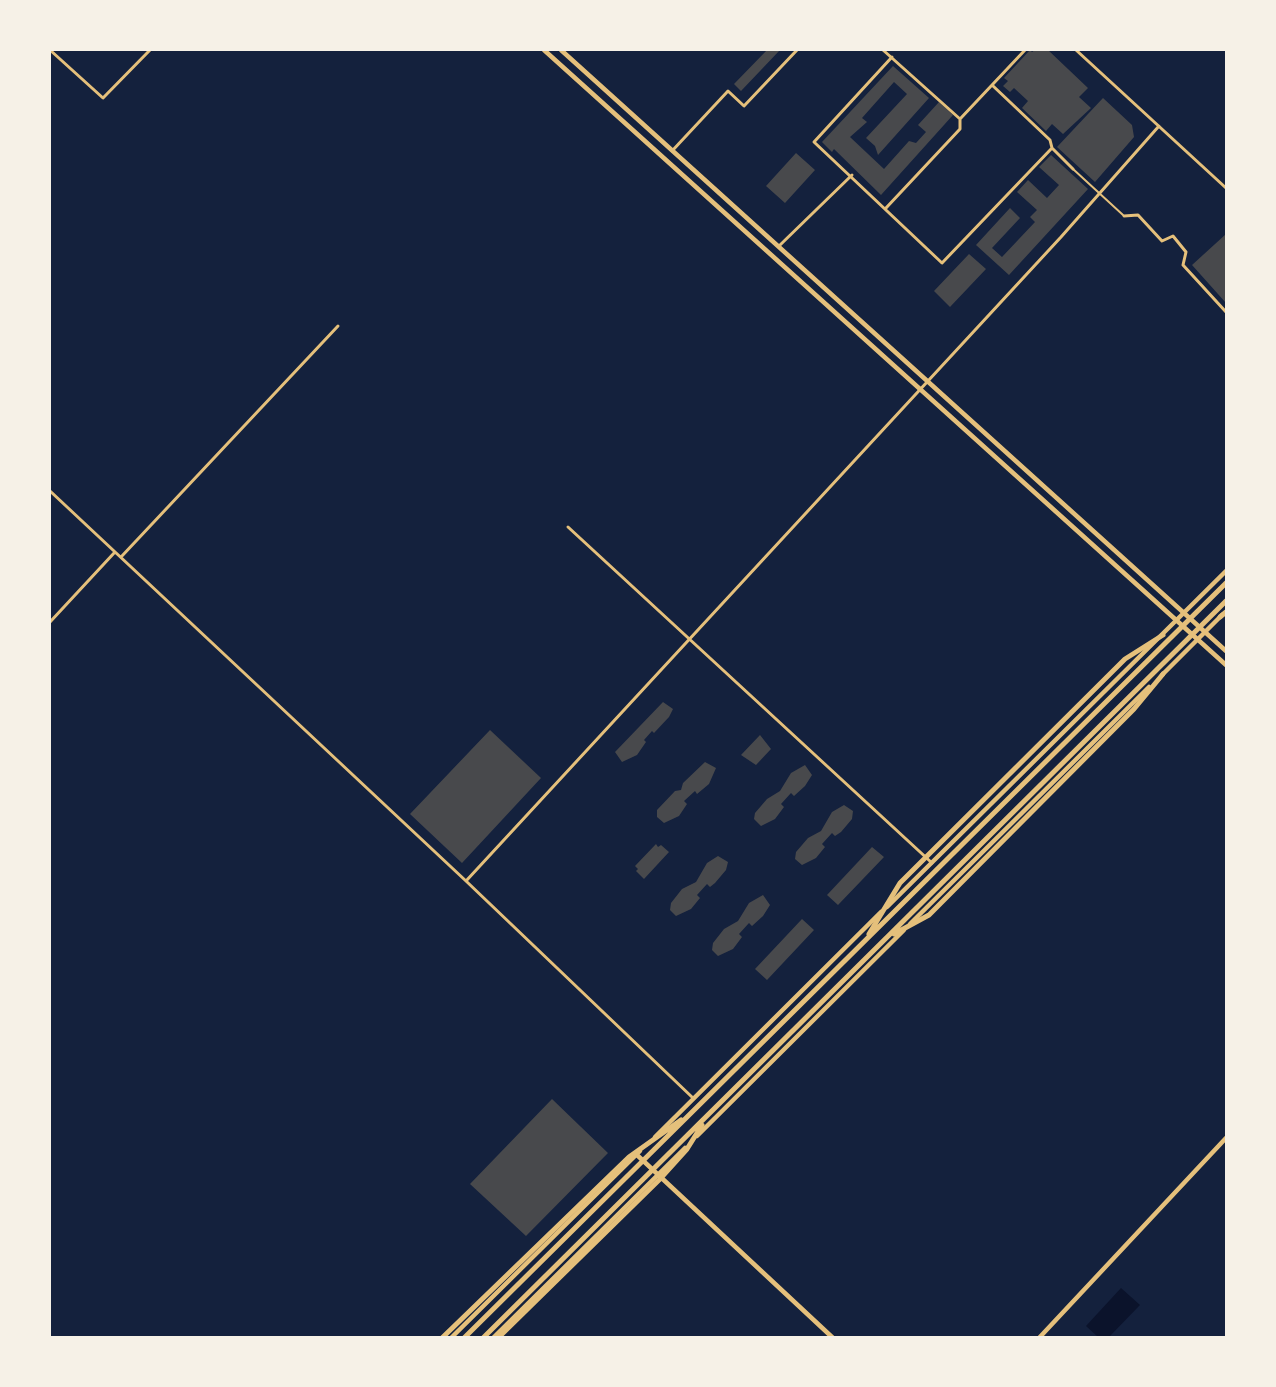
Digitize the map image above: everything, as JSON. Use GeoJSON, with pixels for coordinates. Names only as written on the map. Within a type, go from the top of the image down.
{"type":"FeatureCollection","features":[{"type":"Feature","properties":{"kind":"highway"},"geometry":{"type":"LineString","coordinates":[[464,1338],[1227,583]]}},
{"type":"Feature","properties":{"kind":"highway"},"geometry":{"type":"LineString","coordinates":[[483,1338],[1227,601]]}},
{"type":"Feature","properties":{"kind":"highway"},"geometry":{"type":"LineString","coordinates":[[1220,617],[1227,611]]}},
{"type":"Feature","properties":{"kind":"highway"},"geometry":{"type":"LineString","coordinates":[[864,943],[900,884],[1125,659],[1163,635]]}},
{"type":"Feature","properties":{"kind":"highway"},"geometry":{"type":"LineString","coordinates":[[886,939],[929,915],[1134,709],[1163,674]]}},
{"type":"Feature","properties":{"kind":"highway"},"geometry":{"type":"LineString","coordinates":[[442,1338],[629,1157],[692,1113]]}},
{"type":"Feature","properties":{"kind":"highway"},"geometry":{"type":"LineString","coordinates":[[498,1338],[659,1180],[687,1149],[708,1115]]}},
{"type":"Feature","properties":{"kind":"street"},"geometry":{"type":"LineString","coordinates":[[50,50],[103,98],[150,50]]}},
{"type":"Feature","properties":{"kind":"street"},"geometry":{"type":"LineString","coordinates":[[544,50],[1227,665]]}},
{"type":"Feature","properties":{"kind":"street"},"geometry":{"type":"LineString","coordinates":[[561,50],[1227,651]]}},
{"type":"Feature","properties":{"kind":"street"},"geometry":{"type":"LineString","coordinates":[[672,151],[728,91],[744,106],[797,50]]}},
{"type":"Feature","properties":{"kind":"street"},"geometry":{"type":"LineString","coordinates":[[883,50],[960,119]]}},
{"type":"Feature","properties":{"kind":"street"},"geometry":{"type":"LineString","coordinates":[[886,208],[960,129],[960,119],[1025,50]]}},
{"type":"Feature","properties":{"kind":"street"},"geometry":{"type":"LineString","coordinates":[[1076,50],[1227,188]]}},
{"type":"Feature","properties":{"kind":"street"},"geometry":{"type":"LineString","coordinates":[[892,57],[814,142],[852,175],[942,263],[1052,148]]}},
{"type":"Feature","properties":{"kind":"street"},"geometry":{"type":"LineString","coordinates":[[992,85],[1050,141],[1052,148],[1072,169],[1124,216],[1138,215],[1162,241],[1173,236],[1186,252],[1183,265],[1227,312]]}},
{"type":"Feature","properties":{"kind":"street"},"geometry":{"type":"LineString","coordinates":[[466,880],[1061,237],[1159,126]]}},
{"type":"Feature","properties":{"kind":"street"},"geometry":{"type":"LineString","coordinates":[[779,246],[852,175]]}},
{"type":"Feature","properties":{"kind":"street"},"geometry":{"type":"LineString","coordinates":[[121,557],[338,326]]}},
{"type":"Feature","properties":{"kind":"street"},"geometry":{"type":"LineString","coordinates":[[50,491],[466,880],[693,1098]]}},
{"type":"Feature","properties":{"kind":"street"},"geometry":{"type":"LineString","coordinates":[[567,527],[932,863]]}},
{"type":"Feature","properties":{"kind":"street"},"geometry":{"type":"LineString","coordinates":[[50,622],[115,552]]}},
{"type":"Feature","properties":{"kind":"street"},"geometry":{"type":"LineString","coordinates":[[451,1338],[847,944],[1227,571]]}},
{"type":"Feature","properties":{"kind":"street"},"geometry":{"type":"LineString","coordinates":[[493,1338],[1220,617]]}},
{"type":"Feature","properties":{"kind":"street"},"geometry":{"type":"LineString","coordinates":[[1039,1338],[1227,1138]]}},
{"type":"Feature","properties":{"kind":"street"},"geometry":{"type":"LineString","coordinates":[[637,1155],[833,1338]]}},
{"type":"Feature","properties":{"kind":"water"},"geometry":{"type":"Polygon","coordinates":[[[1121,1288],[1140,1305],[1109,1337],[1098,1337],[1086,1326],[1121,1288]]]}},
{"type":"Feature","properties":{"kind":"building"},"geometry":{"type":"Polygon","coordinates":[[[767,50],[780,50],[741,91],[734,84],[767,50]]]}},
{"type":"Feature","properties":{"kind":"building"},"geometry":{"type":"Polygon","coordinates":[[[1030,50],[1032,52],[1048,50],[1088,88],[1079,97],[1091,108],[1063,134],[1052,124],[1046,131],[1022,108],[1028,101],[1014,88],[1010,92],[1003,86],[1008,81],[1004,78],[1030,50]]]}},
{"type":"Feature","properties":{"kind":"building"},"geometry":{"type":"Polygon","coordinates":[[[893,66],[929,98],[878,155],[875,146],[866,138],[907,94],[894,82],[862,118],[867,122],[850,137],[884,169],[909,141],[916,143],[926,132],[918,125],[939,102],[953,115],[881,195],[834,149],[832,152],[822,142],[893,66]]]}},
{"type":"Feature","properties":{"kind":"building"},"geometry":{"type":"Polygon","coordinates":[[[1103,98],[1132,125],[1134,137],[1095,182],[1057,147],[1103,98]]]}},
{"type":"Feature","properties":{"kind":"building"},"geometry":{"type":"Polygon","coordinates":[[[796,153],[815,170],[785,203],[766,186],[796,153]]]}},
{"type":"Feature","properties":{"kind":"building"},"geometry":{"type":"Polygon","coordinates":[[[1051,155],[1088,189],[1009,275],[976,245],[1010,208],[1020,218],[992,248],[1002,257],[1035,222],[1030,217],[1037,210],[1017,192],[1028,180],[1047,198],[1059,185],[1039,167],[1051,155]]]}},
{"type":"Feature","properties":{"kind":"building"},"geometry":{"type":"Polygon","coordinates":[[[1226,234],[1226,303],[1192,265],[1226,234]]]}},
{"type":"Feature","properties":{"kind":"building"},"geometry":{"type":"Polygon","coordinates":[[[969,254],[986,269],[950,307],[934,291],[969,254]]]}},
{"type":"Feature","properties":{"kind":"building"},"geometry":{"type":"Polygon","coordinates":[[[663,702],[673,709],[669,717],[644,740],[646,742],[637,755],[622,762],[615,752],[663,702]]]}},
{"type":"Feature","properties":{"kind":"building"},"geometry":{"type":"Polygon","coordinates":[[[490,730],[541,778],[462,863],[410,814],[490,730]]]}},
{"type":"Feature","properties":{"kind":"building"},"geometry":{"type":"Polygon","coordinates":[[[760,735],[771,749],[756,765],[741,755],[760,735]]]}},
{"type":"Feature","properties":{"kind":"building"},"geometry":{"type":"Polygon","coordinates":[[[705,762],[716,768],[709,784],[697,794],[695,791],[684,801],[687,804],[679,816],[664,823],[657,817],[657,810],[675,791],[681,790],[683,783],[705,762]]]}},
{"type":"Feature","properties":{"kind":"building"},"geometry":{"type":"Polygon","coordinates":[[[805,765],[812,775],[805,786],[794,796],[791,793],[781,804],[784,807],[775,819],[761,826],[754,819],[755,813],[767,799],[780,791],[791,773],[805,765]]]}},
{"type":"Feature","properties":{"kind":"building"},"geometry":{"type":"Polygon","coordinates":[[[844,805],[853,811],[852,819],[841,832],[835,836],[832,833],[822,844],[825,847],[816,858],[802,865],[795,859],[796,852],[808,838],[821,831],[832,812],[844,805]]]}},
{"type":"Feature","properties":{"kind":"building"},"geometry":{"type":"Polygon","coordinates":[[[656,844],[669,852],[644,879],[636,871],[638,869],[635,866],[656,844]]]}},
{"type":"Feature","properties":{"kind":"building"},"geometry":{"type":"Polygon","coordinates":[[[872,847],[884,857],[838,905],[827,895],[872,847]]]}},
{"type":"Feature","properties":{"kind":"building"},"geometry":{"type":"Polygon","coordinates":[[[718,856],[728,862],[726,870],[715,883],[710,887],[707,884],[697,895],[700,898],[691,909],[676,916],[670,910],[671,903],[682,889],[696,882],[707,863],[718,856]]]}},
{"type":"Feature","properties":{"kind":"building"},"geometry":{"type":"Polygon","coordinates":[[[763,895],[770,905],[763,916],[752,926],[749,923],[739,934],[742,937],[733,949],[718,956],[712,950],[713,943],[724,929],[738,921],[749,903],[763,895]]]}},
{"type":"Feature","properties":{"kind":"building"},"geometry":{"type":"Polygon","coordinates":[[[802,919],[814,930],[767,980],[755,969],[802,919]]]}},
{"type":"Feature","properties":{"kind":"building"},"geometry":{"type":"Polygon","coordinates":[[[552,1099],[608,1153],[526,1236],[470,1184],[552,1099]]]}}]}
